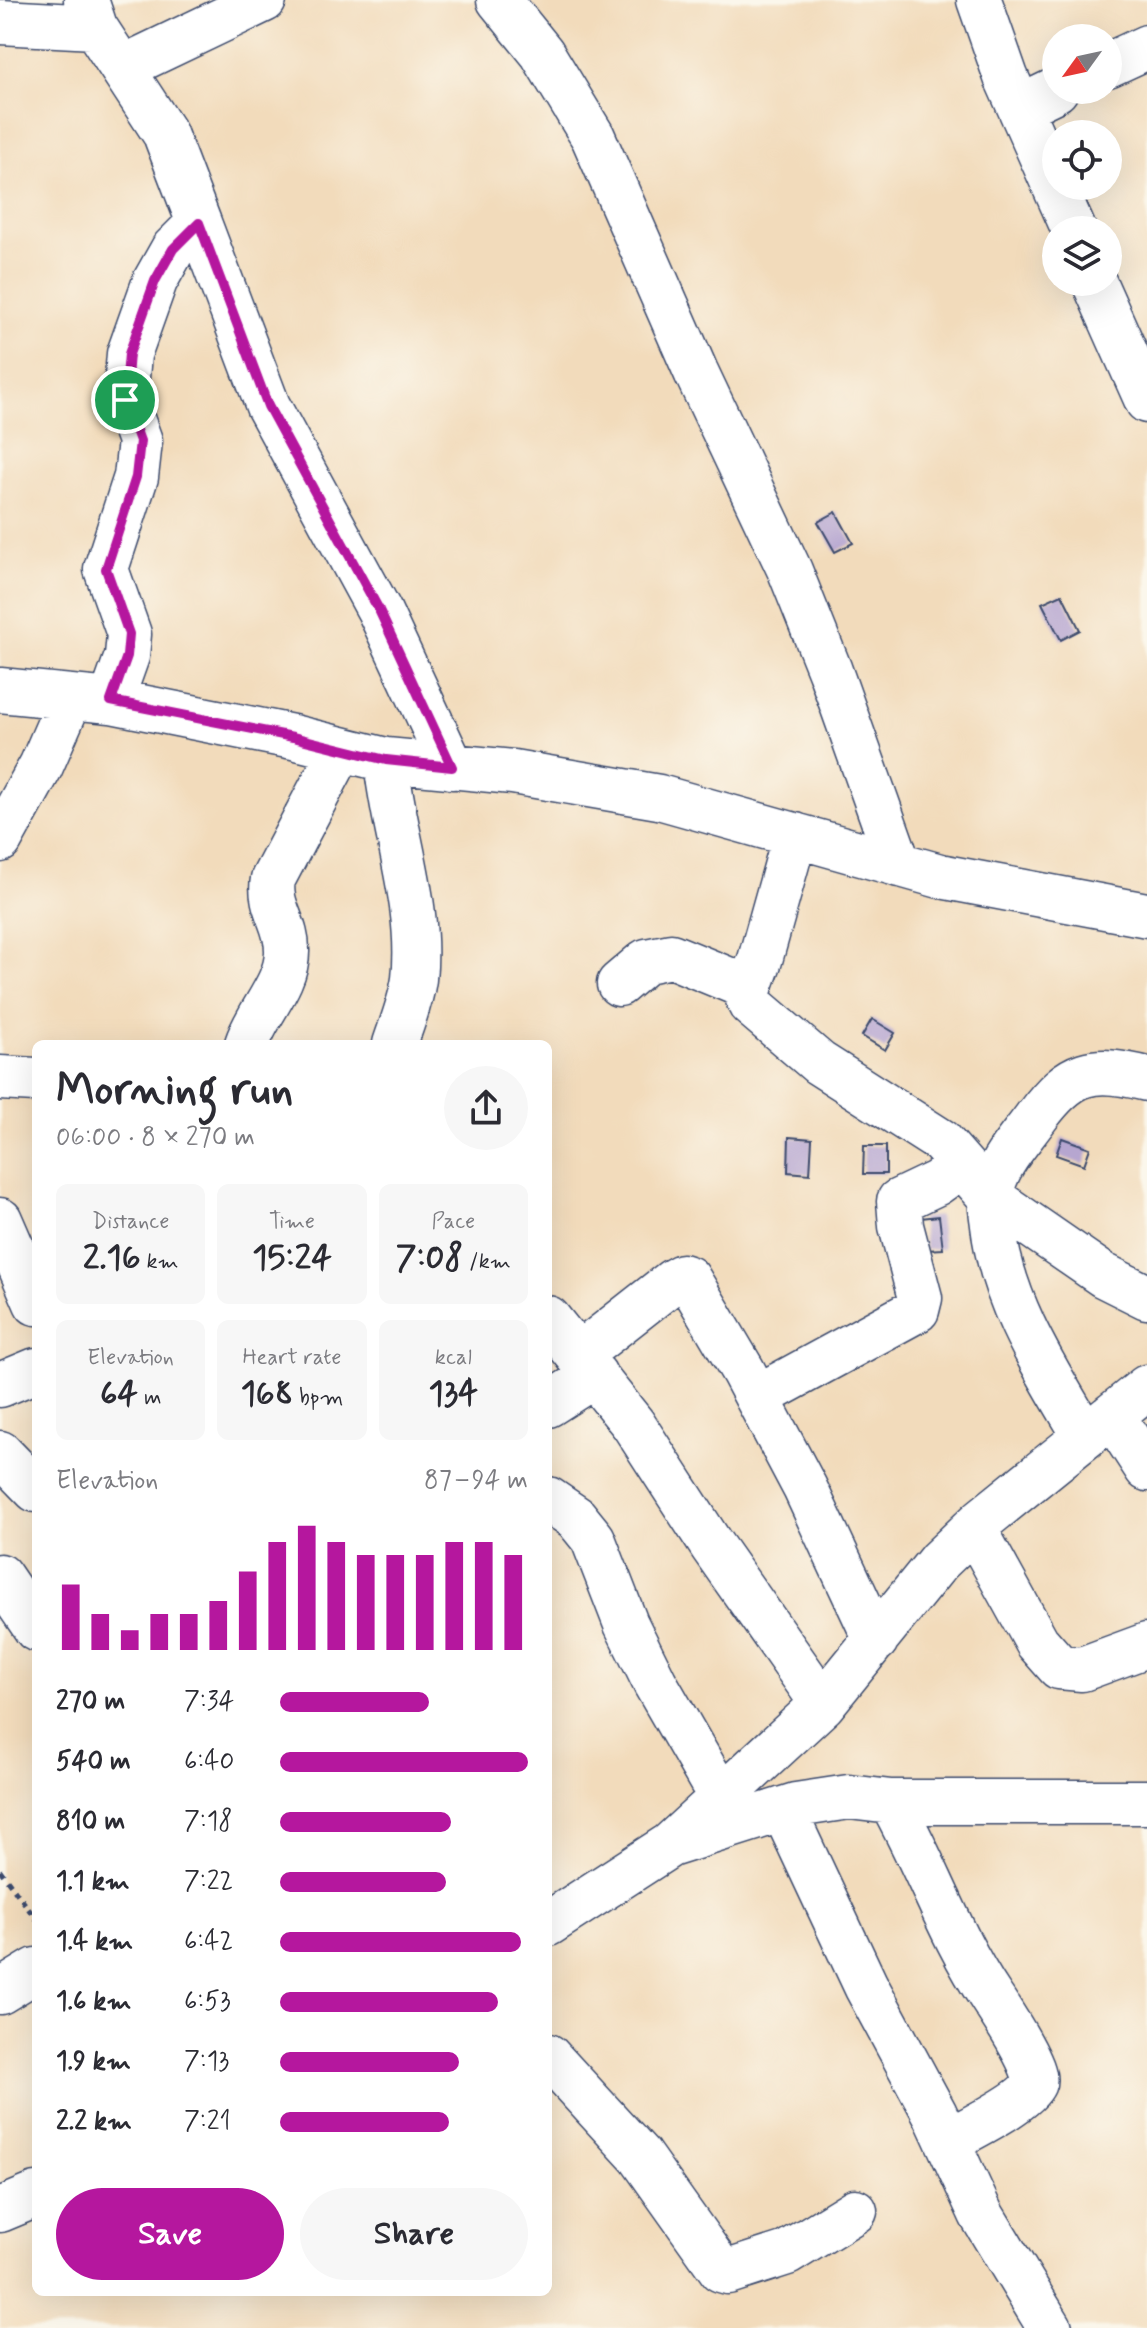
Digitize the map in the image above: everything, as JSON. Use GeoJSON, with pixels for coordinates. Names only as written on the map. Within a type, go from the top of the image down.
{"type":"FeatureCollection","features":[{"type":"Feature","properties":{"kind":"street"},"geometry":{"type":"LineString","coordinates":[[124,67],[264,0]]}},
{"type":"Feature","properties":{"kind":"street"},"geometry":{"type":"LineString","coordinates":[[499,0],[542,53],[593,137],[696,372],[790,571],[830,671],[899,865]]}},
{"type":"Feature","properties":{"kind":"street"},"geometry":{"type":"LineString","coordinates":[[979,0],[1006,77],[1039,98],[1070,216]]}},
{"type":"Feature","properties":{"kind":"street"},"geometry":{"type":"LineString","coordinates":[[0,22],[91,14],[165,134],[268,406],[379,610],[452,767]]}},
{"type":"Feature","properties":{"kind":"street"},"geometry":{"type":"LineString","coordinates":[[1122,59],[1147,47]]}},
{"type":"Feature","properties":{"kind":"street"},"geometry":{"type":"LineString","coordinates":[[0,840],[41,766],[127,656],[129,634],[106,569],[136,477],[140,441],[125,400],[129,354],[155,281],[173,249],[199,223]]}},
{"type":"Feature","properties":{"kind":"street"},"geometry":{"type":"LineString","coordinates":[[1100,296],[1147,401]]}},
{"type":"Feature","properties":{"kind":"street"},"geometry":{"type":"LineString","coordinates":[[0,690],[91,699],[386,760],[513,772],[659,797],[899,865],[1147,915]]}},
{"type":"Feature","properties":{"kind":"street"},"geometry":{"type":"LineString","coordinates":[[249,1040],[286,964],[287,934],[271,900],[273,879],[341,750]]}},
{"type":"Feature","properties":{"kind":"street"},"geometry":{"type":"LineString","coordinates":[[386,760],[390,800],[415,935],[411,997],[396,1040]]}},
{"type":"Feature","properties":{"kind":"street"},"geometry":{"type":"LineString","coordinates":[[795,835],[749,988],[747,999],[750,1004],[819,1063],[933,1134],[976,1181],[1103,1275],[1147,1297]]}},
{"type":"Feature","properties":{"kind":"street"},"geometry":{"type":"LineString","coordinates":[[619,984],[646,961],[671,956],[749,988]]}},
{"type":"Feature","properties":{"kind":"street"},"geometry":{"type":"LineString","coordinates":[[757,1397],[917,1310],[920,1298],[901,1226],[899,1201],[937,1183],[976,1181],[999,1168],[1058,1088],[1085,1074],[1104,1071],[1147,1079]]}},
{"type":"Feature","properties":{"kind":"street"},"geometry":{"type":"LineString","coordinates":[[0,1078],[32,1080]]}},
{"type":"Feature","properties":{"kind":"street"},"geometry":{"type":"LineString","coordinates":[[976,1181],[1004,1274],[1030,1343],[1099,1426],[1147,1469]]}},
{"type":"Feature","properties":{"kind":"street"},"geometry":{"type":"LineString","coordinates":[[0,1220],[32,1294]]}},
{"type":"Feature","properties":{"kind":"street"},"geometry":{"type":"LineString","coordinates":[[552,1401],[673,1281],[685,1277],[704,1304],[757,1397],[827,1531],[876,1640]]}},
{"type":"Feature","properties":{"kind":"street"},"geometry":{"type":"LineString","coordinates":[[552,1323],[633,1424],[712,1546],[823,1704]]}},
{"type":"Feature","properties":{"kind":"street"},"geometry":{"type":"LineString","coordinates":[[0,1385],[32,1372]]}},
{"type":"Feature","properties":{"kind":"street"},"geometry":{"type":"LineString","coordinates":[[552,1921],[670,1845],[823,1704],[939,1561],[974,1528],[1147,1387]]}},
{"type":"Feature","properties":{"kind":"street"},"geometry":{"type":"LineString","coordinates":[[0,1453],[32,1486]]}},
{"type":"Feature","properties":{"kind":"street"},"geometry":{"type":"LineString","coordinates":[[552,1502],[576,1518],[593,1539],[643,1660],[720,1796]]}},
{"type":"Feature","properties":{"kind":"street"},"geometry":{"type":"LineString","coordinates":[[974,1528],[1037,1642],[1059,1667],[1082,1669],[1147,1645]]}},
{"type":"Feature","properties":{"kind":"street"},"geometry":{"type":"LineString","coordinates":[[0,1576],[32,1623]]}},
{"type":"Feature","properties":{"kind":"street"},"geometry":{"type":"LineString","coordinates":[[670,1845],[783,1809],[849,1797],[891,1802],[1147,1802]]}},
{"type":"Feature","properties":{"kind":"street"},"geometry":{"type":"LineString","coordinates":[[891,1802],[964,1953],[1019,2042],[1035,2077],[1033,2086],[1016,2100],[948,2141]]}},
{"type":"Feature","properties":{"kind":"street"},"geometry":{"type":"LineString","coordinates":[[783,1809],[866,1986],[948,2141],[981,2214],[1050,2328]]}},
{"type":"Feature","properties":{"kind":"street"},"geometry":{"type":"LineString","coordinates":[[0,1992],[32,1972]]}},
{"type":"Feature","properties":{"kind":"street"},"geometry":{"type":"LineString","coordinates":[[552,2060],[640,2156],[721,2270],[728,2272],[787,2253],[855,2211]]}},
{"type":"Feature","properties":{"kind":"street"},"geometry":{"type":"LineString","coordinates":[[0,2210],[32,2197]]}},
{"type":"Feature","properties":{"kind":"path"},"geometry":{"type":"LineString","coordinates":[[0,1870],[32,1914]]}},
{"type":"Feature","properties":{"kind":"building"},"geometry":{"type":"Polygon","coordinates":[[[836,512],[853,543],[835,552],[818,522],[836,512]]]}},
{"type":"Feature","properties":{"kind":"building"},"geometry":{"type":"Polygon","coordinates":[[[1062,594],[1080,630],[1061,640],[1042,603],[1062,594]]]}},
{"type":"Feature","properties":{"kind":"building"},"geometry":{"type":"Polygon","coordinates":[[[872,1019],[895,1033],[885,1050],[862,1036],[872,1019]]]}},
{"type":"Feature","properties":{"kind":"building"},"geometry":{"type":"Polygon","coordinates":[[[789,1137],[812,1139],[810,1174],[788,1172],[789,1137]]]}},
{"type":"Feature","properties":{"kind":"building"},"geometry":{"type":"Polygon","coordinates":[[[1062,1138],[1090,1148],[1084,1165],[1056,1155],[1062,1138]]]}},
{"type":"Feature","properties":{"kind":"building"},"geometry":{"type":"Polygon","coordinates":[[[864,1146],[886,1146],[886,1174],[863,1174],[864,1146]]]}},
{"type":"Feature","properties":{"kind":"building"},"geometry":{"type":"Polygon","coordinates":[[[939,1216],[943,1249],[925,1250],[921,1218],[939,1216]]]}},
{"type":"Feature","properties":{"kind":"route"},"geometry":{"type":"LineString","coordinates":[[199,223],[268,406],[379,610],[452,767],[386,760],[293,737],[111,701],[127,656],[129,634],[106,577],[106,569],[136,477],[140,441],[125,400],[129,354],[155,281],[182,237],[199,223]]}}]}
